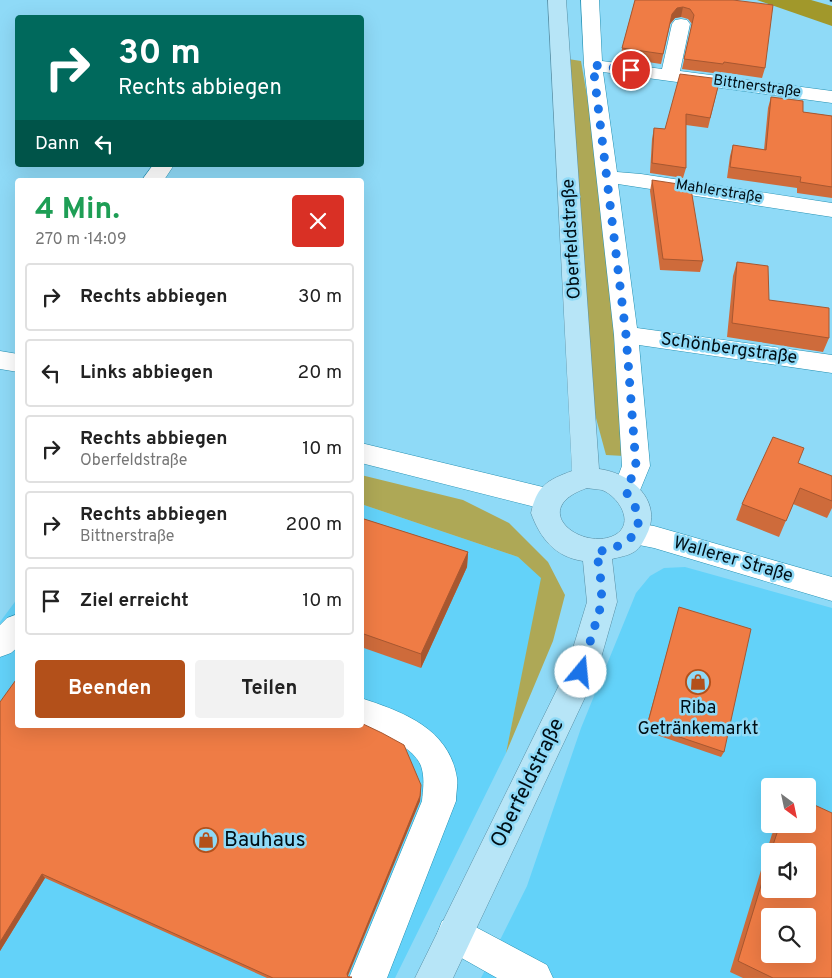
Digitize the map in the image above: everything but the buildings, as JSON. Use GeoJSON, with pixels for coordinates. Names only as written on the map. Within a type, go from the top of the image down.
{"type":"FeatureCollection","features":[{"type":"Feature","properties":{"kind":"main road","name":"Oberfeldstraße"},"geometry":{"type":"LineString","coordinates":[[557,0],[586,477]]}},
{"type":"Feature","properties":{"kind":"main road"},"geometry":{"type":"LineString","coordinates":[[586,477],[607,481],[626,492],[636,504],[639,519],[634,534],[625,543],[612,550],[596,552],[572,547],[554,534],[545,517],[547,499],[556,488],[569,480],[586,477]]}},
{"type":"Feature","properties":{"kind":"main road","name":"Oberfeldstraße"},"geometry":{"type":"LineString","coordinates":[[434,978],[581,672],[602,602],[600,570],[596,552]]}},
{"type":"Feature","properties":{"kind":"street","name":"Oberfeldstraße"},"geometry":{"type":"LineString","coordinates":[[590,0],[593,65],[626,335],[636,466],[626,492]]}},
{"type":"Feature","properties":{"kind":"street"},"geometry":{"type":"LineString","coordinates":[[670,74],[681,24]]}},
{"type":"Feature","properties":{"kind":"street","name":"Bittnerstraße"},"geometry":{"type":"LineString","coordinates":[[593,65],[832,97]]}},
{"type":"Feature","properties":{"kind":"street"},"geometry":{"type":"LineString","coordinates":[[155,178],[163,167]]}},
{"type":"Feature","properties":{"kind":"street","name":"Mahlerstraße"},"geometry":{"type":"LineString","coordinates":[[606,177],[641,180],[832,210]]}},
{"type":"Feature","properties":{"kind":"street","name":"Schönbergstraße"},"geometry":{"type":"LineString","coordinates":[[626,335],[832,364]]}},
{"type":"Feature","properties":{"kind":"street"},"geometry":{"type":"LineString","coordinates":[[0,360],[15,362]]}},
{"type":"Feature","properties":{"kind":"street"},"geometry":{"type":"LineString","coordinates":[[364,454],[547,499]]}},
{"type":"Feature","properties":{"kind":"street","name":"Wallerer Straße"},"geometry":{"type":"LineString","coordinates":[[634,534],[654,537],[832,589]]}},
{"type":"Feature","properties":{"kind":"street"},"geometry":{"type":"LineString","coordinates":[[0,644],[15,630]]}},
{"type":"Feature","properties":{"kind":"street"},"geometry":{"type":"LineString","coordinates":[[364,713],[390,722],[417,738],[433,756],[440,777],[439,801],[368,978]]}},
{"type":"Feature","properties":{"kind":"street"},"geometry":{"type":"LineString","coordinates":[[455,934],[534,978]]}},
{"type":"Feature","properties":{"kind":"shaded area"},"geometry":{"type":"Polygon","coordinates":[[[757,0],[811,0],[832,6],[832,26],[757,0]]]}},
{"type":"Feature","properties":{"kind":"shaded area"},"geometry":{"type":"Polygon","coordinates":[[[568,59],[581,61],[611,236],[624,456],[606,455],[593,407],[568,59]]]}},
{"type":"Feature","properties":{"kind":"shaded area"},"geometry":{"type":"Polygon","coordinates":[[[364,476],[463,500],[509,523],[548,562],[565,595],[553,641],[506,753],[541,578],[518,557],[364,505],[364,476]]]}},
{"type":"Feature","properties":{"kind":"shaded area"},"geometry":{"type":"Polygon","coordinates":[[[364,505],[518,557],[542,578],[506,753],[395,978],[0,978],[0,622],[15,602],[15,728],[364,728],[364,505]]]}},
{"type":"Feature","properties":{"kind":"shaded area"},"geometry":{"type":"Polygon","coordinates":[[[685,567],[832,608],[832,978],[481,978],[527,886],[581,728],[636,593],[650,576],[664,568],[685,567]]]}},
{"type":"Feature","properties":{"kind":"place","name":"Riba Getränkemarkt"},"geometry":{"type":"Point","coordinates":[698,682]}},
{"type":"Feature","properties":{"kind":"place","name":"Bauhaus"},"geometry":{"type":"Point","coordinates":[206,840]}},
{"type":"Feature","properties":{"kind":"route"},"geometry":{"type":"LineString","coordinates":[[581,672],[602,602],[600,570],[596,552],[612,550],[625,543],[634,534],[639,519],[636,504],[626,492],[636,466],[626,335],[593,65],[631,70]]}}]}
